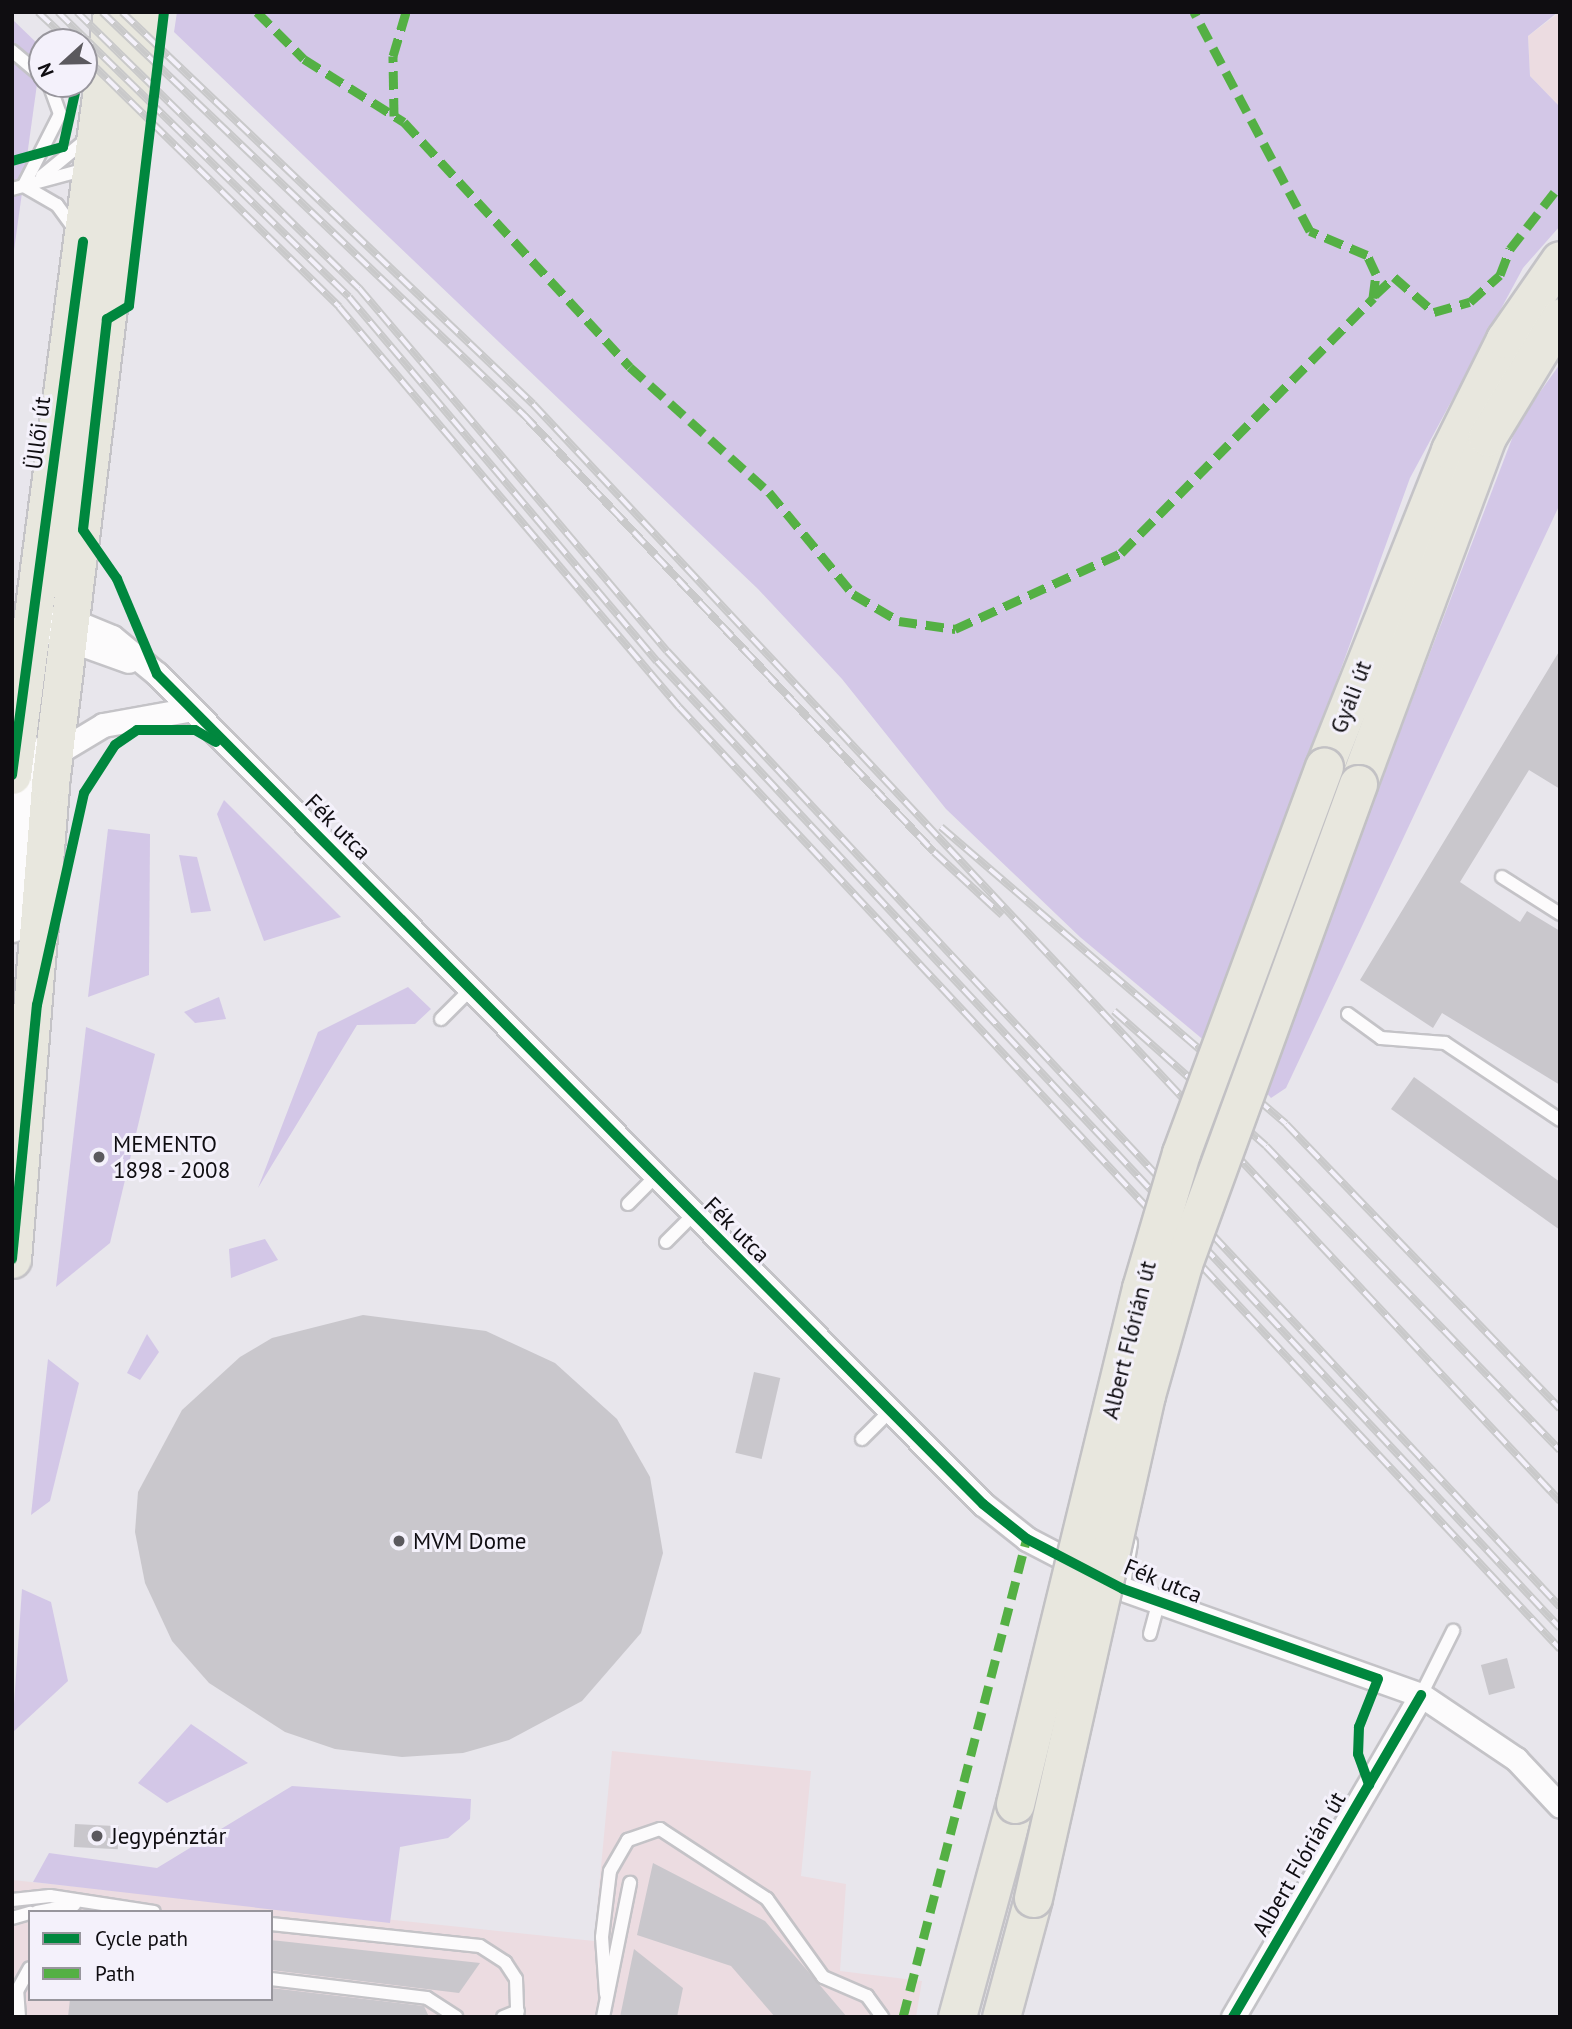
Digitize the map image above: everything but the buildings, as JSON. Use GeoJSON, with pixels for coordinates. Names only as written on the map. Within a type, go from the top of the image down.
{"type":"FeatureCollection","features":[{"type":"Feature","properties":{"kind":"main road","name":"Üllői út"},"geometry":{"type":"LineString","coordinates":[[12,951],[52,769],[72,632],[109,162],[97,129],[112,12]]}},
{"type":"Feature","properties":{"kind":"main road","name":"Üllői út"},"geometry":{"type":"LineString","coordinates":[[12,925],[24,712],[83,242],[109,162],[144,12]]}},
{"type":"Feature","properties":{"kind":"main road","name":"Gyáli út"},"geometry":{"type":"LineString","coordinates":[[1181,1153],[1324,767],[1461,427],[1505,339],[1560,260]]}},
{"type":"Feature","properties":{"kind":"main road","name":"Gyáli út"},"geometry":{"type":"LineString","coordinates":[[1215,1180],[1487,437],[1560,317]]}},
{"type":"Feature","properties":{"kind":"main road"},"geometry":{"type":"LineString","coordinates":[[12,775],[24,712]]}},
{"type":"Feature","properties":{"kind":"main road"},"geometry":{"type":"LineString","coordinates":[[12,1259],[52,769]]}},
{"type":"Feature","properties":{"kind":"main road","name":"Albert Flórián út"},"geometry":{"type":"LineString","coordinates":[[957,2017],[993,1896],[1141,1288],[1181,1153]]}},
{"type":"Feature","properties":{"kind":"main road","name":"Albert Flórián út"},"geometry":{"type":"LineString","coordinates":[[1000,2017],[1033,1898],[1146,1395],[1215,1180]]}},
{"type":"Feature","properties":{"kind":"street","name":"Fék utca"},"geometry":{"type":"LineString","coordinates":[[35,623],[72,632],[157,674],[888,1412],[1027,1539],[1123,1590],[1158,1604],[1421,1695],[1516,1759],[1560,1806]]}},
{"type":"Feature","properties":{"kind":"street"},"geometry":{"type":"LineString","coordinates":[[52,769],[103,725],[192,709]]}},
{"type":"Feature","properties":{"kind":"street","name":"Albert Flórián út"},"geometry":{"type":"LineString","coordinates":[[1233,2017],[1421,1695]]}},
{"type":"Feature","properties":{"kind":"lane"},"geometry":{"type":"LineString","coordinates":[[12,51],[28,64]]}},
{"type":"Feature","properties":{"kind":"lane"},"geometry":{"type":"LineString","coordinates":[[18,187],[60,114],[54,98]]}},
{"type":"Feature","properties":{"kind":"lane"},"geometry":{"type":"LineString","coordinates":[[18,187],[63,162],[97,129]]}},
{"type":"Feature","properties":{"kind":"lane"},"geometry":{"type":"LineString","coordinates":[[18,187],[109,162]]}},
{"type":"Feature","properties":{"kind":"lane"},"geometry":{"type":"LineString","coordinates":[[18,187],[57,205],[83,242]]}},
{"type":"Feature","properties":{"kind":"lane"},"geometry":{"type":"LineString","coordinates":[[1502,877],[1560,914]]}},
{"type":"Feature","properties":{"kind":"lane"},"geometry":{"type":"LineString","coordinates":[[441,1019],[470,990]]}},
{"type":"Feature","properties":{"kind":"lane"},"geometry":{"type":"LineString","coordinates":[[1348,1014],[1381,1038],[1445,1043],[1560,1121]]}},
{"type":"Feature","properties":{"kind":"lane"},"geometry":{"type":"LineString","coordinates":[[628,1204],[655,1177]]}},
{"type":"Feature","properties":{"kind":"lane"},"geometry":{"type":"LineString","coordinates":[[666,1242],[693,1215]]}},
{"type":"Feature","properties":{"kind":"lane"},"geometry":{"type":"LineString","coordinates":[[862,1439],[888,1412]]}},
{"type":"Feature","properties":{"kind":"lane"},"geometry":{"type":"LineString","coordinates":[[1123,1590],[1131,1543]]}},
{"type":"Feature","properties":{"kind":"lane"},"geometry":{"type":"LineString","coordinates":[[1150,1634],[1158,1604]]}},
{"type":"Feature","properties":{"kind":"lane"},"geometry":{"type":"LineString","coordinates":[[1421,1695],[1453,1631]]}},
{"type":"Feature","properties":{"kind":"lane"},"geometry":{"type":"LineString","coordinates":[[606,1994],[602,1937],[610,1871],[628,1840],[660,1829],[767,1899],[823,1977],[867,1996],[882,2017]]}},
{"type":"Feature","properties":{"kind":"lane"},"geometry":{"type":"LineString","coordinates":[[603,2017],[631,1883]]}},
{"type":"Feature","properties":{"kind":"lane"},"geometry":{"type":"LineString","coordinates":[[12,1900],[50,1896],[82,1904],[136,1910]]}},
{"type":"Feature","properties":{"kind":"lane"},"geometry":{"type":"LineString","coordinates":[[48,1910],[82,1904]]}},
{"type":"Feature","properties":{"kind":"lane"},"geometry":{"type":"LineString","coordinates":[[273,1924],[480,1946],[505,1962],[516,1979],[518,2014],[503,2017]]}},
{"type":"Feature","properties":{"kind":"lane"},"geometry":{"type":"LineString","coordinates":[[19,2017],[17,1991],[28,1972]]}},
{"type":"Feature","properties":{"kind":"lane"},"geometry":{"type":"LineString","coordinates":[[273,1979],[427,1998],[456,2017]]}},
{"type":"Feature","properties":{"kind":"shaded area"},"geometry":{"type":"Polygon","coordinates":[[[177,12],[1558,12],[1528,36],[1530,76],[1560,107],[1560,226],[1523,268],[1410,478],[1206,1042],[1080,937],[946,809],[842,679],[758,589],[174,32],[177,12]]]}},
{"type":"Feature","properties":{"kind":"shaded area"},"geometry":{"type":"Polygon","coordinates":[[[1560,12],[1560,107],[1530,76],[1528,36],[1560,12]]]}},
{"type":"Feature","properties":{"kind":"shaded area"},"geometry":{"type":"Polygon","coordinates":[[[12,19],[28,34],[28,98],[35,98],[12,265],[12,19]]]}},
{"type":"Feature","properties":{"kind":"shaded area"},"geometry":{"type":"Polygon","coordinates":[[[1560,364],[1560,504],[1286,1088],[1271,1098],[1263,1089],[1518,423],[1560,364]]]}},
{"type":"Feature","properties":{"kind":"shaded area"},"geometry":{"type":"Polygon","coordinates":[[[224,800],[341,917],[264,941],[217,814],[224,800]]]}},
{"type":"Feature","properties":{"kind":"shaded area"},"geometry":{"type":"Polygon","coordinates":[[[108,829],[150,834],[149,975],[88,997],[108,829]]]}},
{"type":"Feature","properties":{"kind":"shaded area"},"geometry":{"type":"Polygon","coordinates":[[[179,855],[197,857],[211,911],[191,913],[179,855]]]}},
{"type":"Feature","properties":{"kind":"shaded area"},"geometry":{"type":"Polygon","coordinates":[[[408,987],[431,1009],[415,1024],[357,1025],[258,1188],[318,1032],[408,987]]]}},
{"type":"Feature","properties":{"kind":"shaded area"},"geometry":{"type":"Polygon","coordinates":[[[219,997],[226,1019],[195,1023],[184,1012],[219,997]]]}},
{"type":"Feature","properties":{"kind":"shaded area"},"geometry":{"type":"Polygon","coordinates":[[[86,1027],[155,1054],[110,1243],[56,1287],[86,1027]]]}},
{"type":"Feature","properties":{"kind":"shaded area"},"geometry":{"type":"Polygon","coordinates":[[[265,1239],[278,1260],[231,1278],[229,1249],[265,1239]]]}},
{"type":"Feature","properties":{"kind":"shaded area"},"geometry":{"type":"Polygon","coordinates":[[[147,1334],[159,1352],[140,1380],[127,1373],[147,1334]]]}},
{"type":"Feature","properties":{"kind":"shaded area"},"geometry":{"type":"Polygon","coordinates":[[[48,1359],[79,1383],[50,1501],[31,1515],[48,1359]]]}},
{"type":"Feature","properties":{"kind":"shaded area"},"geometry":{"type":"Polygon","coordinates":[[[22,1589],[51,1602],[68,1681],[12,1733],[22,1589]]]}},
{"type":"Feature","properties":{"kind":"shaded area"},"geometry":{"type":"Polygon","coordinates":[[[191,1724],[248,1763],[167,1803],[138,1783],[191,1724]]]}},
{"type":"Feature","properties":{"kind":"shaded area"},"geometry":{"type":"Polygon","coordinates":[[[612,1751],[811,1771],[801,1876],[846,1884],[840,1971],[922,1981],[916,2017],[12,2017],[12,1880],[594,1941],[612,1751]]]}},
{"type":"Feature","properties":{"kind":"shaded area"},"geometry":{"type":"Polygon","coordinates":[[[292,1786],[471,1799],[470,1819],[448,1838],[400,1847],[390,1923],[33,1882],[49,1853],[157,1868],[292,1786]]]}},
{"type":"Feature","properties":{"kind":"railway"},"geometry":{"type":"LineString","coordinates":[[38,12],[55,28]]}},
{"type":"Feature","properties":{"kind":"railway"},"geometry":{"type":"LineString","coordinates":[[58,12],[349,297],[657,661],[1560,1628]]}},
{"type":"Feature","properties":{"kind":"railway"},"geometry":{"type":"LineString","coordinates":[[77,12],[359,288],[667,651],[1560,1607]]}},
{"type":"Feature","properties":{"kind":"railway"},"geometry":{"type":"LineString","coordinates":[[102,12],[524,415],[934,852],[1002,915]]}},
{"type":"Feature","properties":{"kind":"railway"},"geometry":{"type":"LineString","coordinates":[[122,12],[533,404],[1560,1501]]}},
{"type":"Feature","properties":{"kind":"railway"},"geometry":{"type":"LineString","coordinates":[[98,70],[339,307],[679,707],[1560,1649]]}},
{"type":"Feature","properties":{"kind":"railway"},"geometry":{"type":"LineString","coordinates":[[941,827],[1286,1124],[1560,1409]]}},
{"type":"Feature","properties":{"kind":"railway"},"geometry":{"type":"LineString","coordinates":[[1114,1011],[1266,1146],[1560,1450]]}},
{"type":"Feature","properties":{"kind":"marked path"},"geometry":{"type":"LineString","coordinates":[[257,12],[304,59],[404,122],[630,367],[769,492],[853,594],[899,621],[955,629],[1121,553],[1373,298],[1376,274],[1367,255],[1310,231],[1194,12]]}},
{"type":"Feature","properties":{"kind":"marked path"},"geometry":{"type":"LineString","coordinates":[[394,116],[393,56],[406,12]]}},
{"type":"Feature","properties":{"kind":"marked path"},"geometry":{"type":"LineString","coordinates":[[1375,295],[1394,277],[1434,312],[1470,302],[1500,275],[1510,249],[1560,185]]}},
{"type":"Feature","properties":{"kind":"marked path"},"geometry":{"type":"LineString","coordinates":[[903,2017],[1027,1539]]}},
{"type":"Feature","properties":{"kind":"cycle path"},"geometry":{"type":"LineString","coordinates":[[164,12],[129,306],[107,319],[83,530],[117,579],[157,674],[983,1504],[1027,1539],[1123,1589],[1378,1679],[1359,1727],[1358,1754],[1369,1785]]}},
{"type":"Feature","properties":{"kind":"cycle path"},"geometry":{"type":"LineString","coordinates":[[12,161],[63,147],[74,98]]}},
{"type":"Feature","properties":{"kind":"cycle path"},"geometry":{"type":"LineString","coordinates":[[12,775],[83,242]]}},
{"type":"Feature","properties":{"kind":"cycle path"},"geometry":{"type":"LineString","coordinates":[[12,1259],[37,1005],[84,793],[115,745],[137,730],[195,730],[216,742]]}},
{"type":"Feature","properties":{"kind":"cycle path"},"geometry":{"type":"LineString","coordinates":[[1233,2017],[1421,1695]]}},
{"type":"Feature","properties":{"kind":"place","name":"MEMENTO 1898 - 2008"},"geometry":{"type":"Point","coordinates":[99,1157]}},
{"type":"Feature","properties":{"kind":"place","name":"MVM Dome"},"geometry":{"type":"Point","coordinates":[399,1541]}},
{"type":"Feature","properties":{"kind":"place","name":"Jegypénztár"},"geometry":{"type":"Point","coordinates":[97,1836]}}]}
